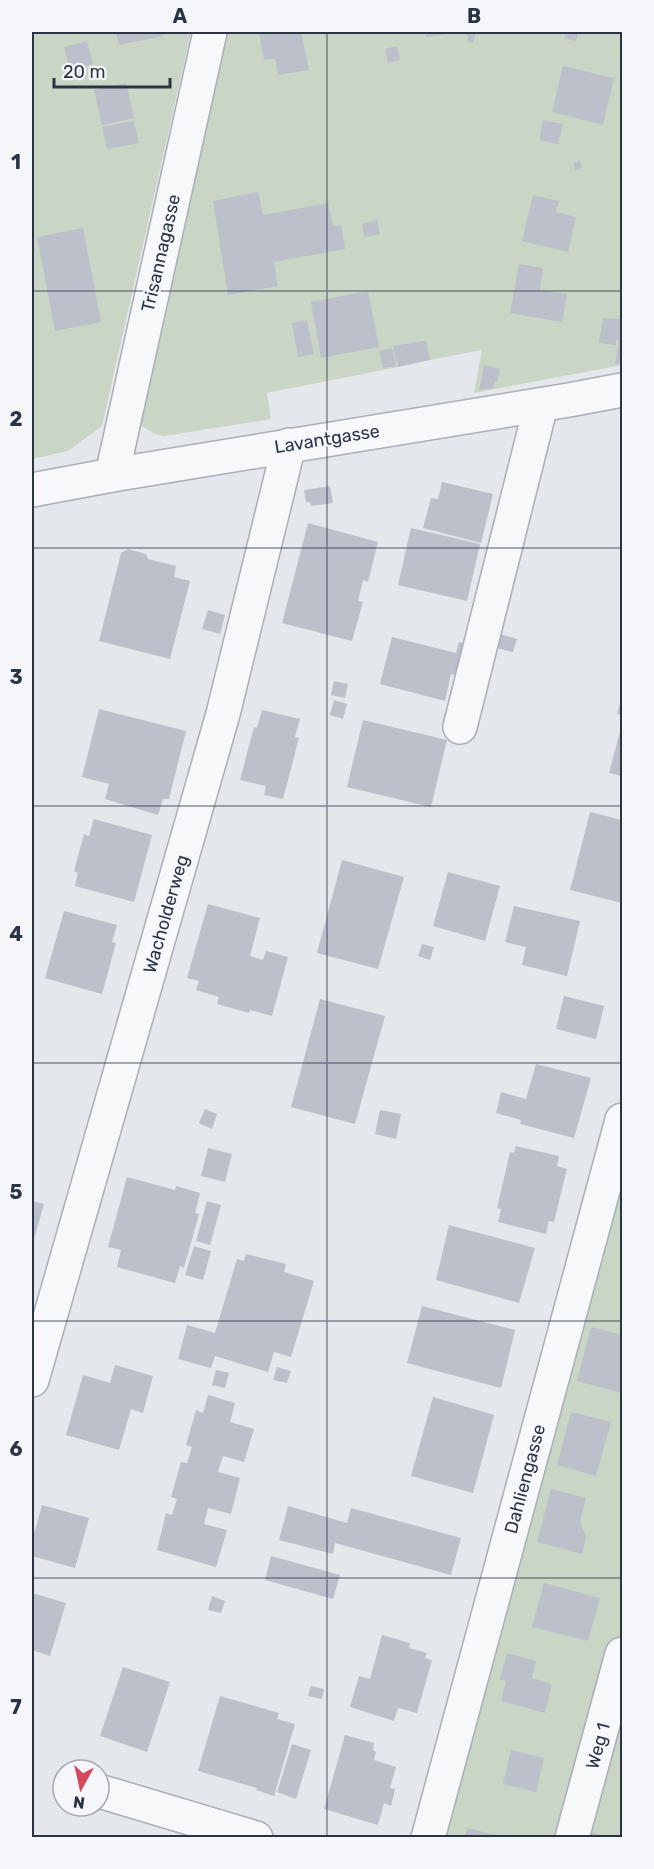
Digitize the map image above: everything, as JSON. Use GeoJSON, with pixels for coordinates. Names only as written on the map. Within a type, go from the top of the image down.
{"type":"FeatureCollection","features":[{"type":"Feature","properties":{"kind":"street","name":"Trisannagasse"},"geometry":{"type":"LineString","coordinates":[[112,475],[210,32]]}},
{"type":"Feature","properties":{"kind":"street","name":"Lavantgasse"},"geometry":{"type":"LineString","coordinates":[[32,490],[622,390]]}},
{"type":"Feature","properties":{"kind":"street"},"geometry":{"type":"LineString","coordinates":[[460,727],[541,405]]}},
{"type":"Feature","properties":{"kind":"street","name":"Wacholderweg"},"geometry":{"type":"LineString","coordinates":[[32,1380],[223,714],[289,445]]}},
{"type":"Feature","properties":{"kind":"street","name":"Dahliengasse"},"geometry":{"type":"LineString","coordinates":[[428,1838],[622,1120]]}},
{"type":"Feature","properties":{"kind":"street","name":"Weg 1"},"geometry":{"type":"LineString","coordinates":[[572,1838],[622,1654]]}},
{"type":"Feature","properties":{"kind":"street"},"geometry":{"type":"LineString","coordinates":[[111,1795],[256,1838]]}},
{"type":"Feature","properties":{"kind":"green space"},"geometry":{"type":"Polygon","coordinates":[[[32,32],[191,32],[102,426],[68,451],[32,459],[32,32]]]}},
{"type":"Feature","properties":{"kind":"green space"},"geometry":{"type":"Polygon","coordinates":[[[221,32],[622,32],[622,365],[474,393],[482,350],[430,360],[425,340],[394,346],[398,367],[267,393],[271,419],[164,436],[155,434],[137,423],[221,32]]]}},
{"type":"Feature","properties":{"kind":"green space"},"geometry":{"type":"Polygon","coordinates":[[[622,1141],[622,1837],[430,1837],[622,1141]]]}},
{"type":"Feature","properties":{"kind":"building"},"geometry":{"type":"Polygon","coordinates":[[[116,32],[162,32],[163,36],[119,45],[116,32]]]}},
{"type":"Feature","properties":{"kind":"building"},"geometry":{"type":"Polygon","coordinates":[[[259,32],[301,32],[309,70],[278,75],[275,59],[264,60],[259,32]]]}},
{"type":"Feature","properties":{"kind":"building"},"geometry":{"type":"Polygon","coordinates":[[[425,32],[451,32],[451,33],[426,37],[425,32]]]}},
{"type":"Feature","properties":{"kind":"building"},"geometry":{"type":"Polygon","coordinates":[[[466,32],[476,32],[473,43],[467,41],[466,32]]]}},
{"type":"Feature","properties":{"kind":"building"},"geometry":{"type":"Polygon","coordinates":[[[566,32],[578,32],[576,41],[564,38],[566,32]]]}},
{"type":"Feature","properties":{"kind":"building"},"geometry":{"type":"Polygon","coordinates":[[[87,41],[93,64],[70,70],[64,47],[87,41]]]}},
{"type":"Feature","properties":{"kind":"building"},"geometry":{"type":"Polygon","coordinates":[[[397,46],[400,60],[388,63],[385,49],[397,46]]]}},
{"type":"Feature","properties":{"kind":"building"},"geometry":{"type":"Polygon","coordinates":[[[563,66],[614,78],[603,125],[552,112],[563,66]]]}},
{"type":"Feature","properties":{"kind":"building"},"geometry":{"type":"Polygon","coordinates":[[[126,83],[134,118],[102,125],[94,90],[126,83]]]}},
{"type":"Feature","properties":{"kind":"building"},"geometry":{"type":"Polygon","coordinates":[[[543,120],[563,124],[558,144],[539,140],[543,120]]]}},
{"type":"Feature","properties":{"kind":"building"},"geometry":{"type":"Polygon","coordinates":[[[134,121],[139,143],[107,149],[102,127],[134,121]]]}},
{"type":"Feature","properties":{"kind":"building"},"geometry":{"type":"Polygon","coordinates":[[[580,161],[582,168],[575,170],[573,163],[580,161]]]}},
{"type":"Feature","properties":{"kind":"building"},"geometry":{"type":"Polygon","coordinates":[[[258,192],[263,215],[328,203],[333,226],[341,225],[345,249],[274,262],[278,286],[228,295],[213,201],[258,192]]]}},
{"type":"Feature","properties":{"kind":"building"},"geometry":{"type":"Polygon","coordinates":[[[533,195],[559,201],[556,212],[576,217],[568,252],[522,241],[533,195]]]}},
{"type":"Feature","properties":{"kind":"building"},"geometry":{"type":"Polygon","coordinates":[[[377,220],[380,234],[364,237],[362,224],[377,220]]]}},
{"type":"Feature","properties":{"kind":"building"},"geometry":{"type":"Polygon","coordinates":[[[83,228],[101,322],[55,331],[37,237],[83,228]]]}},
{"type":"Feature","properties":{"kind":"building"},"geometry":{"type":"Polygon","coordinates":[[[519,264],[543,268],[540,290],[567,294],[562,322],[510,313],[519,264]]]}},
{"type":"Feature","properties":{"kind":"building"},"geometry":{"type":"Polygon","coordinates":[[[368,291],[379,347],[321,358],[311,302],[368,291]]]}},
{"type":"Feature","properties":{"kind":"building"},"geometry":{"type":"Polygon","coordinates":[[[621,308],[622,363],[615,364],[619,340],[616,340],[616,345],[599,343],[603,318],[619,319],[621,308]]]}},
{"type":"Feature","properties":{"kind":"building"},"geometry":{"type":"Polygon","coordinates":[[[307,320],[314,354],[298,357],[292,323],[307,320]]]}},
{"type":"Feature","properties":{"kind":"building"},"geometry":{"type":"Polygon","coordinates":[[[426,340],[430,360],[398,367],[393,346],[426,340]]]}},
{"type":"Feature","properties":{"kind":"building"},"geometry":{"type":"Polygon","coordinates":[[[392,348],[396,366],[383,368],[379,351],[392,348]]]}},
{"type":"Feature","properties":{"kind":"building"},"geometry":{"type":"Polygon","coordinates":[[[484,365],[500,369],[493,388],[479,390],[484,365]]]}},
{"type":"Feature","properties":{"kind":"building"},"geometry":{"type":"Polygon","coordinates":[[[442,482],[493,494],[481,543],[423,528],[431,498],[438,499],[442,482]]]}},
{"type":"Feature","properties":{"kind":"building"},"geometry":{"type":"Polygon","coordinates":[[[330,486],[333,503],[311,506],[310,502],[306,502],[304,490],[330,486]]]}},
{"type":"Feature","properties":{"kind":"building"},"geometry":{"type":"Polygon","coordinates":[[[308,523],[378,542],[368,582],[363,580],[358,601],[363,602],[352,641],[282,623],[308,523]]]}},
{"type":"Feature","properties":{"kind":"building"},"geometry":{"type":"Polygon","coordinates":[[[411,528],[480,544],[467,601],[398,585],[411,528]]]}},
{"type":"Feature","properties":{"kind":"building"},"geometry":{"type":"Polygon","coordinates":[[[128,549],[146,554],[148,559],[176,566],[174,577],[190,581],[170,659],[99,641],[121,553],[128,549]]]}},
{"type":"Feature","properties":{"kind":"building"},"geometry":{"type":"Polygon","coordinates":[[[208,610],[225,615],[220,634],[202,629],[208,610]]]}},
{"type":"Feature","properties":{"kind":"building"},"geometry":{"type":"Polygon","coordinates":[[[500,634],[517,639],[513,652],[496,648],[500,634]]]}},
{"type":"Feature","properties":{"kind":"building"},"geometry":{"type":"Polygon","coordinates":[[[392,637],[456,653],[459,642],[471,645],[463,677],[451,674],[445,701],[380,684],[392,637]]]}},
{"type":"Feature","properties":{"kind":"building"},"geometry":{"type":"Polygon","coordinates":[[[334,681],[348,684],[345,698],[331,695],[334,681]]]}},
{"type":"Feature","properties":{"kind":"building"},"geometry":{"type":"Polygon","coordinates":[[[622,698],[622,715],[617,714],[622,698]]]}},
{"type":"Feature","properties":{"kind":"building"},"geometry":{"type":"Polygon","coordinates":[[[334,700],[347,704],[343,719],[330,715],[334,700]]]}},
{"type":"Feature","properties":{"kind":"building"},"geometry":{"type":"Polygon","coordinates":[[[99,709],[186,731],[169,799],[163,799],[158,815],[105,799],[109,784],[82,777],[99,709]]]}},
{"type":"Feature","properties":{"kind":"building"},"geometry":{"type":"Polygon","coordinates":[[[262,710],[300,719],[295,737],[299,738],[283,799],[264,795],[266,786],[240,780],[254,727],[257,728],[262,710]]]}},
{"type":"Feature","properties":{"kind":"building"},"geometry":{"type":"Polygon","coordinates":[[[363,720],[447,740],[431,807],[347,787],[363,720]]]}},
{"type":"Feature","properties":{"kind":"building"},"geometry":{"type":"Polygon","coordinates":[[[622,724],[622,776],[609,773],[622,724]]]}},
{"type":"Feature","properties":{"kind":"building"},"geometry":{"type":"Polygon","coordinates":[[[590,812],[622,820],[622,903],[570,890],[590,812]]]}},
{"type":"Feature","properties":{"kind":"building"},"geometry":{"type":"Polygon","coordinates":[[[94,819],[152,835],[134,902],[75,886],[78,873],[74,871],[84,834],[89,836],[94,819]]]}},
{"type":"Feature","properties":{"kind":"building"},"geometry":{"type":"Polygon","coordinates":[[[342,860],[404,877],[378,969],[317,953],[342,860]]]}},
{"type":"Feature","properties":{"kind":"building"},"geometry":{"type":"Polygon","coordinates":[[[448,872],[500,886],[485,941],[433,926],[448,872]]]}},
{"type":"Feature","properties":{"kind":"building"},"geometry":{"type":"Polygon","coordinates":[[[208,904],[260,918],[250,956],[263,960],[266,951],[288,957],[272,1016],[250,1010],[249,1013],[217,1004],[219,997],[196,990],[199,981],[187,978],[208,904]]]}},
{"type":"Feature","properties":{"kind":"building"},"geometry":{"type":"Polygon","coordinates":[[[514,906],[580,921],[567,976],[522,965],[526,947],[505,942],[514,906]]]}},
{"type":"Feature","properties":{"kind":"building"},"geometry":{"type":"Polygon","coordinates":[[[64,911],[117,925],[112,942],[116,943],[102,994],[45,978],[64,911]]]}},
{"type":"Feature","properties":{"kind":"building"},"geometry":{"type":"Polygon","coordinates":[[[422,944],[434,947],[430,960],[418,956],[422,944]]]}},
{"type":"Feature","properties":{"kind":"building"},"geometry":{"type":"Polygon","coordinates":[[[564,996],[604,1006],[596,1039],[556,1029],[564,996]]]}},
{"type":"Feature","properties":{"kind":"building"},"geometry":{"type":"Polygon","coordinates":[[[320,999],[385,1016],[355,1124],[291,1107],[320,999]]]}},
{"type":"Feature","properties":{"kind":"building"},"geometry":{"type":"Polygon","coordinates":[[[536,1064],[591,1078],[574,1138],[520,1124],[521,1120],[496,1113],[501,1092],[526,1099],[536,1064]]]}},
{"type":"Feature","properties":{"kind":"building"},"geometry":{"type":"Polygon","coordinates":[[[205,1109],[217,1114],[212,1129],[199,1123],[205,1109]]]}},
{"type":"Feature","properties":{"kind":"building"},"geometry":{"type":"Polygon","coordinates":[[[380,1110],[401,1114],[396,1139],[375,1134],[380,1110]]]}},
{"type":"Feature","properties":{"kind":"building"},"geometry":{"type":"Polygon","coordinates":[[[516,1146],[559,1156],[557,1166],[567,1169],[554,1222],[549,1221],[546,1234],[498,1222],[501,1209],[497,1208],[510,1152],[514,1153],[516,1146]]]}},
{"type":"Feature","properties":{"kind":"building"},"geometry":{"type":"Polygon","coordinates":[[[208,1148],[232,1154],[225,1182],[201,1176],[208,1148]]]}},
{"type":"Feature","properties":{"kind":"building"},"geometry":{"type":"Polygon","coordinates":[[[127,1177],[175,1190],[176,1186],[200,1193],[195,1213],[199,1214],[184,1268],[180,1266],[175,1283],[117,1267],[121,1250],[108,1247],[127,1177]]]}},
{"type":"Feature","properties":{"kind":"building"},"geometry":{"type":"Polygon","coordinates":[[[32,1201],[44,1204],[32,1246],[32,1201]]]}},
{"type":"Feature","properties":{"kind":"building"},"geometry":{"type":"Polygon","coordinates":[[[207,1201],[221,1205],[210,1245],[196,1241],[207,1201]]]}},
{"type":"Feature","properties":{"kind":"building"},"geometry":{"type":"Polygon","coordinates":[[[449,1225],[535,1248],[519,1303],[436,1280],[449,1225]]]}},
{"type":"Feature","properties":{"kind":"building"},"geometry":{"type":"Polygon","coordinates":[[[194,1246],[211,1251],[203,1280],[185,1275],[194,1246]]]}},
{"type":"Feature","properties":{"kind":"building"},"geometry":{"type":"Polygon","coordinates":[[[246,1254],[286,1264],[284,1272],[314,1281],[291,1357],[274,1352],[268,1372],[215,1356],[211,1368],[178,1359],[187,1325],[215,1333],[237,1259],[244,1261],[246,1254]]]}},
{"type":"Feature","properties":{"kind":"building"},"geometry":{"type":"Polygon","coordinates":[[[422,1306],[515,1330],[501,1388],[407,1363],[422,1306]]]}},
{"type":"Feature","properties":{"kind":"building"},"geometry":{"type":"Polygon","coordinates":[[[591,1327],[622,1335],[622,1393],[577,1381],[591,1327]]]}},
{"type":"Feature","properties":{"kind":"building"},"geometry":{"type":"Polygon","coordinates":[[[115,1365],[153,1376],[143,1413],[131,1409],[119,1450],[66,1435],[83,1375],[110,1383],[115,1365]]]}},
{"type":"Feature","properties":{"kind":"building"},"geometry":{"type":"Polygon","coordinates":[[[277,1367],[291,1371],[287,1383],[273,1380],[277,1367]]]}},
{"type":"Feature","properties":{"kind":"building"},"geometry":{"type":"Polygon","coordinates":[[[216,1370],[229,1373],[225,1388],[212,1385],[216,1370]]]}},
{"type":"Feature","properties":{"kind":"building"},"geometry":{"type":"Polygon","coordinates":[[[208,1395],[235,1403],[230,1422],[254,1429],[244,1462],[223,1456],[218,1472],[240,1478],[231,1514],[208,1508],[204,1524],[227,1530],[216,1567],[157,1550],[166,1513],[172,1515],[177,1499],[171,1497],[181,1462],[187,1463],[192,1447],[186,1445],[196,1410],[203,1413],[208,1395]]]}},
{"type":"Feature","properties":{"kind":"building"},"geometry":{"type":"Polygon","coordinates":[[[433,1397],[494,1415],[473,1493],[411,1476],[433,1397]]]}},
{"type":"Feature","properties":{"kind":"building"},"geometry":{"type":"Polygon","coordinates":[[[571,1412],[611,1422],[596,1476],[557,1465],[571,1412]]]}},
{"type":"Feature","properties":{"kind":"building"},"geometry":{"type":"Polygon","coordinates":[[[551,1489],[586,1498],[580,1521],[586,1537],[582,1554],[537,1542],[551,1489]]]}},
{"type":"Feature","properties":{"kind":"building"},"geometry":{"type":"Polygon","coordinates":[[[42,1505],[89,1518],[75,1568],[32,1556],[32,1542],[42,1505]]]}},
{"type":"Feature","properties":{"kind":"building"},"geometry":{"type":"Polygon","coordinates":[[[288,1506],[347,1523],[351,1508],[461,1538],[451,1575],[335,1543],[333,1554],[279,1540],[288,1506]]]}},
{"type":"Feature","properties":{"kind":"building"},"geometry":{"type":"Polygon","coordinates":[[[271,1556],[340,1575],[333,1599],[265,1580],[271,1556]]]}},
{"type":"Feature","properties":{"kind":"building"},"geometry":{"type":"Polygon","coordinates":[[[544,1583],[600,1598],[588,1641],[532,1627],[544,1583]]]}},
{"type":"Feature","properties":{"kind":"building"},"geometry":{"type":"Polygon","coordinates":[[[32,1593],[66,1603],[50,1656],[32,1650],[32,1593]]]}},
{"type":"Feature","properties":{"kind":"building"},"geometry":{"type":"Polygon","coordinates":[[[212,1596],[225,1601],[221,1613],[208,1610],[212,1596]]]}},
{"type":"Feature","properties":{"kind":"building"},"geometry":{"type":"Polygon","coordinates":[[[382,1635],[410,1643],[409,1648],[427,1653],[425,1658],[432,1660],[417,1713],[398,1708],[394,1721],[350,1707],[359,1676],[370,1679],[382,1635]]]}},
{"type":"Feature","properties":{"kind":"building"},"geometry":{"type":"Polygon","coordinates":[[[507,1653],[536,1661],[532,1678],[552,1684],[545,1713],[501,1701],[506,1681],[500,1679],[507,1653]]]}},
{"type":"Feature","properties":{"kind":"building"},"geometry":{"type":"Polygon","coordinates":[[[123,1667],[170,1682],[147,1752],[100,1736],[123,1667]]]}},
{"type":"Feature","properties":{"kind":"building"},"geometry":{"type":"Polygon","coordinates":[[[311,1686],[324,1689],[322,1699],[308,1696],[311,1686]]]}},
{"type":"Feature","properties":{"kind":"building"},"geometry":{"type":"Polygon","coordinates":[[[220,1696],[279,1713],[277,1719],[295,1724],[274,1796],[256,1790],[257,1788],[198,1771],[220,1696]]]}},
{"type":"Feature","properties":{"kind":"building"},"geometry":{"type":"Polygon","coordinates":[[[345,1735],[374,1743],[373,1750],[376,1752],[374,1760],[396,1767],[390,1788],[395,1789],[391,1806],[384,1803],[378,1825],[324,1809],[345,1735]]]}},
{"type":"Feature","properties":{"kind":"building"},"geometry":{"type":"Polygon","coordinates":[[[292,1744],[311,1750],[296,1799],[277,1792],[292,1744]]]}},
{"type":"Feature","properties":{"kind":"building"},"geometry":{"type":"Polygon","coordinates":[[[511,1750],[544,1758],[536,1792],[503,1784],[511,1750]]]}},
{"type":"Feature","properties":{"kind":"building"},"geometry":{"type":"Polygon","coordinates":[[[467,1828],[503,1837],[503,1838],[465,1838],[467,1828]]]}},
{"type":"Feature","properties":{"kind":"building"},"geometry":{"type":"Polygon","coordinates":[[[590,1832],[609,1837],[609,1838],[589,1838],[590,1832]]]}}]}
